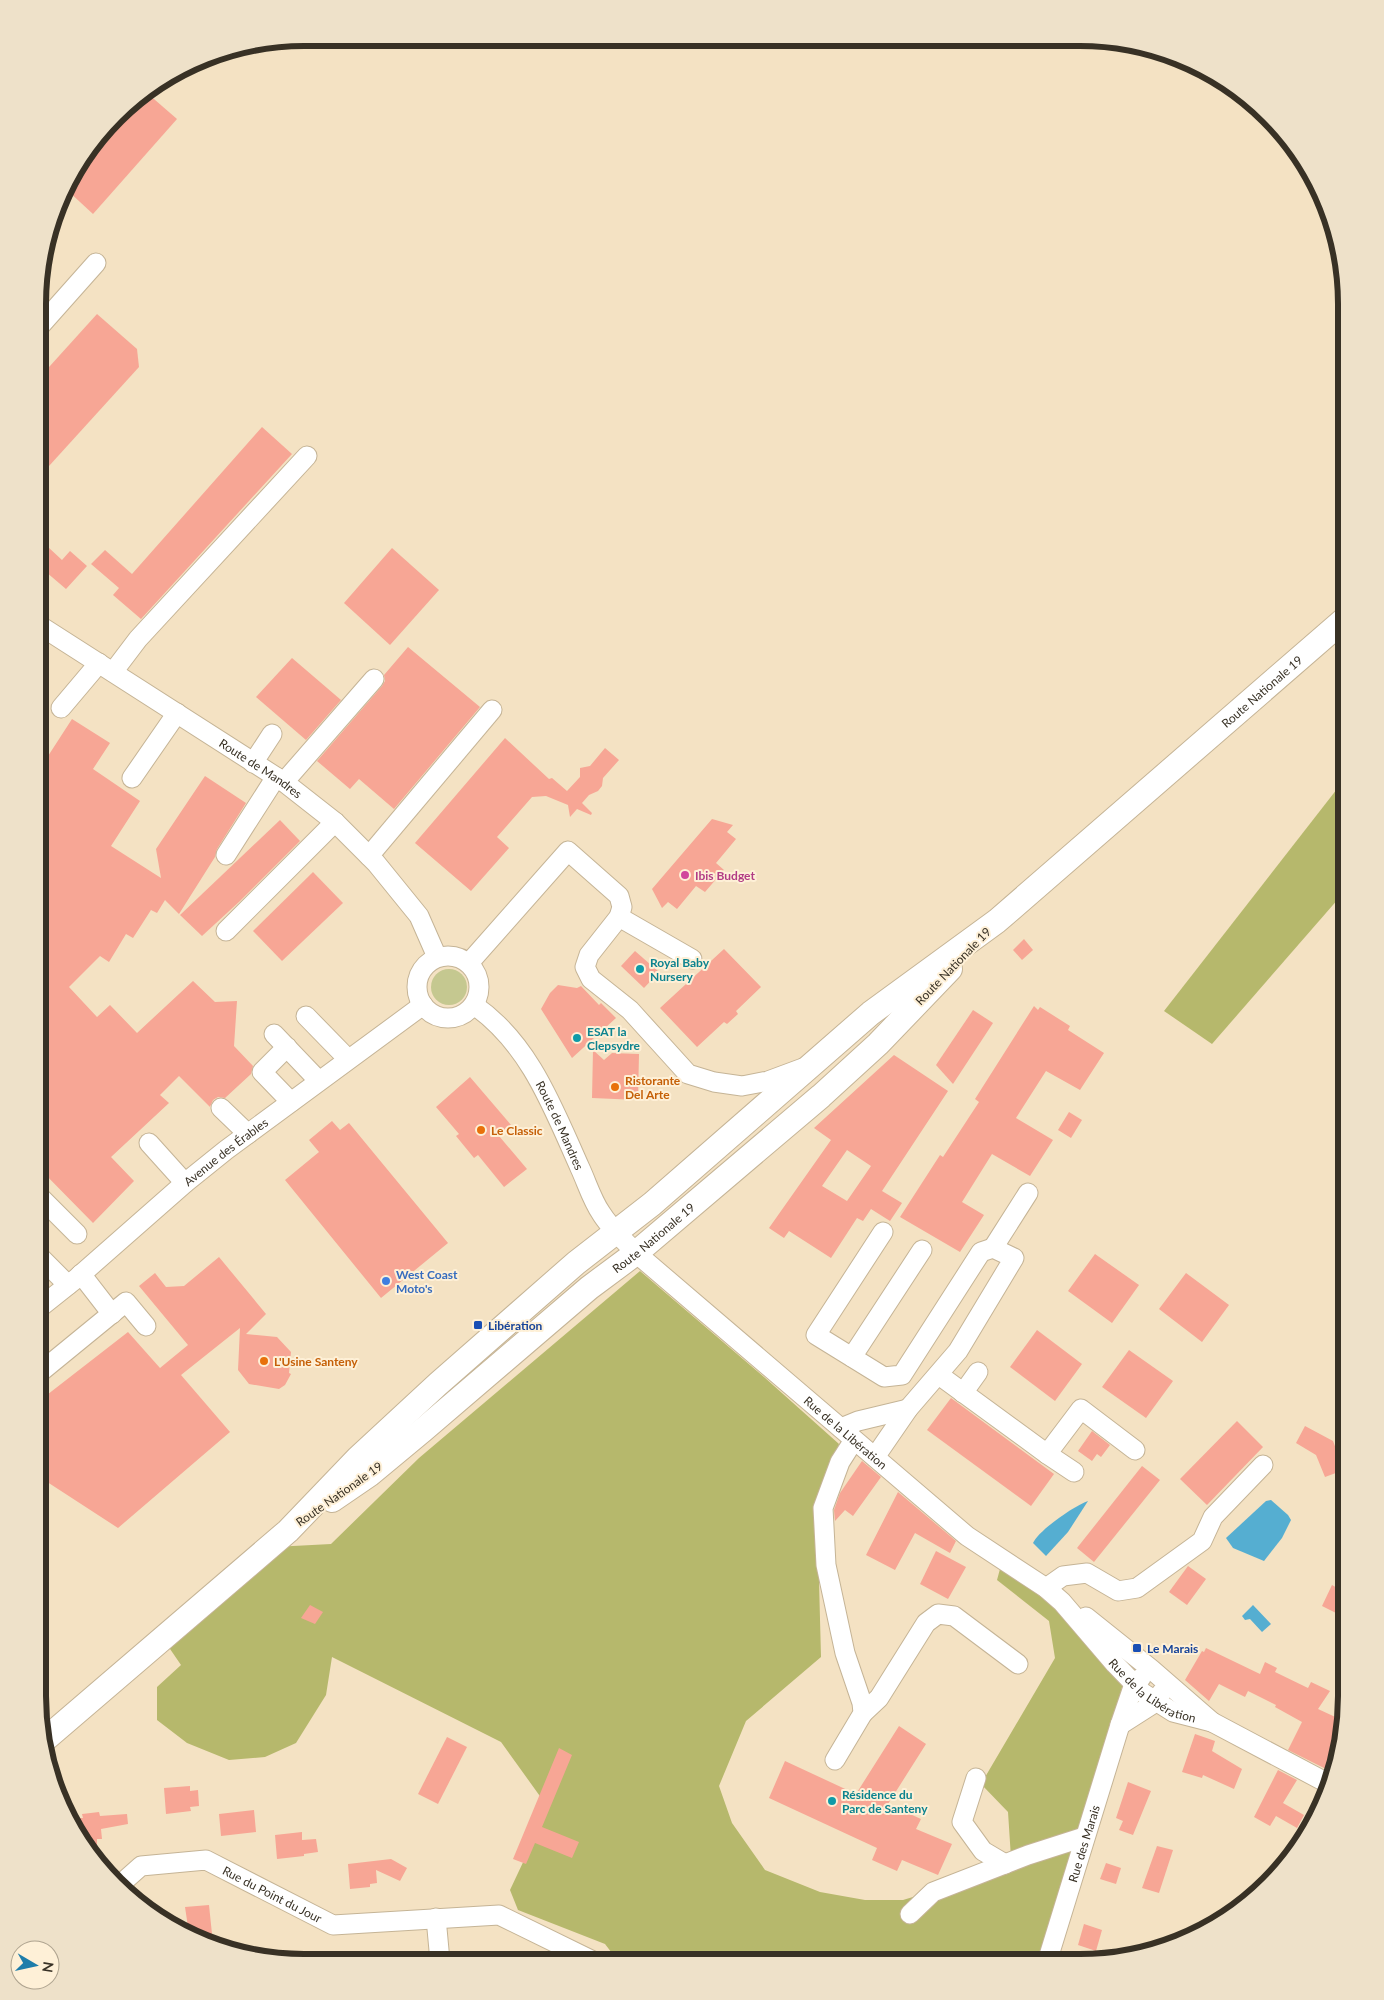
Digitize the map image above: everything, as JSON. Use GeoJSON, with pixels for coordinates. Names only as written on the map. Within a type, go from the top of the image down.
{"type":"FeatureCollection","features":[{"type":"Feature","properties":{"kind":"main road","name":"Route Nationale 19"},"geometry":{"type":"LineString","coordinates":[[49,1736],[288,1531],[358,1458],[438,1384],[576,1263],[652,1204],[871,1013],[996,920],[1338,625]]}},
{"type":"Feature","properties":{"kind":"main road","name":"Route Nationale 19"},"geometry":{"type":"LineString","coordinates":[[288,1531],[370,1474],[589,1288],[636,1253],[814,1102],[878,1044],[996,920]]}},
{"type":"Feature","properties":{"kind":"street"},"geometry":{"type":"LineString","coordinates":[[46,319],[96,263]]}},
{"type":"Feature","properties":{"kind":"street"},"geometry":{"type":"LineString","coordinates":[[61,708],[138,639],[307,456]]}},
{"type":"Feature","properties":{"kind":"street","name":"Route de Mandres"},"geometry":{"type":"LineString","coordinates":[[46,629],[253,762],[335,822],[368,856],[419,916],[438,957]]}},
{"type":"Feature","properties":{"kind":"street"},"geometry":{"type":"LineString","coordinates":[[226,855],[280,780],[374,679]]}},
{"type":"Feature","properties":{"kind":"street"},"geometry":{"type":"LineString","coordinates":[[368,856],[492,710]]}},
{"type":"Feature","properties":{"kind":"street"},"geometry":{"type":"LineString","coordinates":[[132,778],[177,713]]}},
{"type":"Feature","properties":{"kind":"street"},"geometry":{"type":"LineString","coordinates":[[253,762],[272,734]]}},
{"type":"Feature","properties":{"kind":"street"},"geometry":{"type":"LineString","coordinates":[[226,931],[335,822]]}},
{"type":"Feature","properties":{"kind":"street"},"geometry":{"type":"LineString","coordinates":[[469,963],[568,851],[619,896],[622,907],[619,916],[589,955],[586,967],[591,978],[630,1010],[688,1074],[714,1082],[742,1086],[768,1082],[812,1064]]}},
{"type":"Feature","properties":{"kind":"street"},"geometry":{"type":"LineString","coordinates":[[619,916],[692,959]]}},
{"type":"Feature","properties":{"kind":"street"},"geometry":{"type":"LineString","coordinates":[[454,956],[469,963],[478,979],[478,997],[474,1005],[458,1016],[448,1018],[438,1017],[430,1012],[418,996],[418,977],[429,962],[438,957],[454,956]]}},
{"type":"Feature","properties":{"kind":"street","name":"Avenue des Érables"},"geometry":{"type":"LineString","coordinates":[[46,1303],[186,1183],[248,1134],[423,1005]]}},
{"type":"Feature","properties":{"kind":"street","name":"Route de Mandres"},"geometry":{"type":"LineString","coordinates":[[474,1005],[504,1029],[527,1059],[545,1089],[600,1212],[636,1253]]}},
{"type":"Feature","properties":{"kind":"street"},"geometry":{"type":"LineString","coordinates":[[306,1016],[348,1059]]}},
{"type":"Feature","properties":{"kind":"street"},"geometry":{"type":"LineString","coordinates":[[290,1102],[262,1072],[281,1041],[319,1081]]}},
{"type":"Feature","properties":{"kind":"street"},"geometry":{"type":"LineString","coordinates":[[221,1108],[248,1134]]}},
{"type":"Feature","properties":{"kind":"street"},"geometry":{"type":"LineString","coordinates":[[150,1143],[186,1183]]}},
{"type":"Feature","properties":{"kind":"street"},"geometry":{"type":"LineString","coordinates":[[883,1232],[816,1335],[884,1377],[902,1376],[981,1252],[993,1248],[1028,1193]]}},
{"type":"Feature","properties":{"kind":"street"},"geometry":{"type":"LineString","coordinates":[[46,1203],[77,1234]]}},
{"type":"Feature","properties":{"kind":"street"},"geometry":{"type":"LineString","coordinates":[[875,1457],[908,1409],[958,1351],[1014,1258],[993,1248]]}},
{"type":"Feature","properties":{"kind":"street"},"geometry":{"type":"LineString","coordinates":[[852,1357],[922,1250]]}},
{"type":"Feature","properties":{"kind":"street","name":"Rue de la Libération"},"geometry":{"type":"LineString","coordinates":[[636,1253],[967,1536],[1046,1588],[1062,1602],[1134,1684],[1156,1702],[1174,1712],[1212,1722]]}},
{"type":"Feature","properties":{"kind":"street"},"geometry":{"type":"LineString","coordinates":[[46,1261],[74,1280],[112,1314]]}},
{"type":"Feature","properties":{"kind":"street"},"geometry":{"type":"LineString","coordinates":[[46,1368],[126,1302],[146,1326]]}},
{"type":"Feature","properties":{"kind":"street"},"geometry":{"type":"LineString","coordinates":[[963,1393],[978,1372]]}},
{"type":"Feature","properties":{"kind":"street"},"geometry":{"type":"LineString","coordinates":[[939,1375],[1074,1472]]}},
{"type":"Feature","properties":{"kind":"street"},"geometry":{"type":"LineString","coordinates":[[863,1713],[862,1703],[845,1652],[826,1565],[823,1508],[840,1462],[847,1434],[858,1421],[908,1409]]}},
{"type":"Feature","properties":{"kind":"street"},"geometry":{"type":"LineString","coordinates":[[1047,1454],[1080,1409],[1135,1450]]}},
{"type":"Feature","properties":{"kind":"street"},"geometry":{"type":"LineString","coordinates":[[1046,1588],[1063,1576],[1087,1573],[1118,1592],[1137,1588],[1202,1541],[1213,1517],[1263,1465]]}},
{"type":"Feature","properties":{"kind":"street","name":"Rue de la Libération"},"geometry":{"type":"LineString","coordinates":[[1062,1602],[1089,1619],[1152,1669],[1212,1722],[1323,1781]]}},
{"type":"Feature","properties":{"kind":"street"},"geometry":{"type":"LineString","coordinates":[[835,1760],[863,1713],[879,1698],[926,1623],[938,1614],[954,1616],[1018,1664]]}},
{"type":"Feature","properties":{"kind":"street"},"geometry":{"type":"LineString","coordinates":[[1134,1684],[1152,1669]]}},
{"type":"Feature","properties":{"kind":"street"},"geometry":{"type":"LineString","coordinates":[[1120,1725],[1156,1702],[1166,1682]]}},
{"type":"Feature","properties":{"kind":"street","name":"Rue des Marais"},"geometry":{"type":"LineString","coordinates":[[1050,1954],[1084,1837],[1134,1684]]}},
{"type":"Feature","properties":{"kind":"street"},"geometry":{"type":"LineString","coordinates":[[976,1778],[962,1822],[983,1851],[1005,1864]]}},
{"type":"Feature","properties":{"kind":"street"},"geometry":{"type":"LineString","coordinates":[[910,1914],[933,1892],[1005,1864],[1084,1837]]}},
{"type":"Feature","properties":{"kind":"street","name":"Rue du Point du Jour"},"geometry":{"type":"LineString","coordinates":[[125,1881],[142,1866],[206,1860],[333,1925],[499,1915],[579,1954]]}},
{"type":"Feature","properties":{"kind":"street"},"geometry":{"type":"LineString","coordinates":[[436,1918],[439,1954]]}},
{"type":"Feature","properties":{"kind":"green space"},"geometry":{"type":"Polygon","coordinates":[[[1338,788],[1338,899],[1212,1044],[1164,1011],[1338,788]]]}},
{"type":"Feature","properties":{"kind":"green space"},"geometry":{"type":"Polygon","coordinates":[[[449,969],[456,970],[462,974],[466,980],[466,994],[462,1000],[456,1004],[449,1005],[442,1004],[436,1000],[432,994],[431,987],[432,980],[436,974],[442,970],[449,969]]]}},
{"type":"Feature","properties":{"kind":"green space"},"geometry":{"type":"Polygon","coordinates":[[[640,1271],[839,1444],[817,1505],[821,1657],[746,1721],[719,1786],[732,1823],[765,1870],[820,1892],[865,1900],[903,1900],[946,1887],[1011,1858],[1008,1812],[981,1784],[1055,1658],[1049,1621],[997,1580],[1000,1569],[1036,1593],[1065,1616],[1123,1684],[1046,1954],[613,1954],[605,1944],[518,1910],[510,1890],[534,1839],[542,1799],[501,1742],[332,1657],[326,1695],[296,1743],[265,1757],[229,1760],[187,1743],[157,1720],[157,1687],[181,1665],[168,1646],[274,1547],[331,1544],[419,1458],[640,1271]]]}},
{"type":"Feature","properties":{"kind":"water"},"geometry":{"type":"Polygon","coordinates":[[[1271,1500],[1291,1520],[1282,1538],[1264,1561],[1233,1548],[1226,1538],[1266,1501],[1271,1500]]]}},
{"type":"Feature","properties":{"kind":"water"},"geometry":{"type":"Polygon","coordinates":[[[1088,1501],[1068,1532],[1046,1556],[1033,1543],[1042,1532],[1058,1519],[1088,1501]]]}},
{"type":"Feature","properties":{"kind":"water"},"geometry":{"type":"Polygon","coordinates":[[[1253,1605],[1271,1624],[1262,1632],[1250,1619],[1245,1620],[1242,1616],[1253,1605]]]}},
{"type":"Feature","properties":{"kind":"building"},"geometry":{"type":"Polygon","coordinates":[[[151,97],[177,119],[93,214],[71,194],[73,190],[90,161],[110,134],[134,110],[151,97]]]}},
{"type":"Feature","properties":{"kind":"building"},"geometry":{"type":"Polygon","coordinates":[[[97,314],[137,349],[139,367],[46,469],[46,370],[97,314]]]}},
{"type":"Feature","properties":{"kind":"building"},"geometry":{"type":"Polygon","coordinates":[[[262,427],[292,454],[141,619],[113,595],[119,588],[91,564],[105,550],[132,574],[262,427]]]}},
{"type":"Feature","properties":{"kind":"building"},"geometry":{"type":"Polygon","coordinates":[[[48,547],[62,560],[70,551],[87,566],[66,589],[46,572],[46,549],[48,547]]]}},
{"type":"Feature","properties":{"kind":"building"},"geometry":{"type":"Polygon","coordinates":[[[392,548],[439,590],[390,645],[344,603],[392,548]]]}},
{"type":"Feature","properties":{"kind":"building"},"geometry":{"type":"Polygon","coordinates":[[[408,647],[480,707],[394,809],[359,779],[350,789],[317,761],[382,686],[385,681],[384,675],[408,647]]]}},
{"type":"Feature","properties":{"kind":"building"},"geometry":{"type":"Polygon","coordinates":[[[292,658],[341,700],[306,740],[256,697],[292,658]]]}},
{"type":"Feature","properties":{"kind":"building"},"geometry":{"type":"Polygon","coordinates":[[[72,719],[110,743],[93,769],[140,801],[111,846],[161,878],[156,849],[205,776],[246,803],[179,914],[165,900],[157,913],[151,910],[133,938],[126,934],[109,962],[100,956],[69,987],[97,1017],[110,1005],[137,1033],[193,981],[215,1002],[237,1001],[234,1046],[253,1066],[251,1074],[225,1098],[218,1097],[213,1100],[210,1107],[179,1076],[160,1095],[169,1103],[111,1157],[134,1181],[93,1223],[46,1175],[46,759],[72,719]]]}},
{"type":"Feature","properties":{"kind":"building"},"geometry":{"type":"Polygon","coordinates":[[[505,738],[549,779],[552,778],[567,791],[580,777],[580,768],[590,766],[605,748],[619,760],[603,778],[602,786],[598,791],[589,795],[582,803],[592,813],[591,815],[577,809],[570,817],[568,805],[546,796],[532,797],[497,837],[509,848],[471,891],[415,843],[505,738]]]}},
{"type":"Feature","properties":{"kind":"building","name":"Ibis Budget"},"geometry":{"type":"Polygon","coordinates":[[[712,819],[733,825],[727,832],[736,839],[716,863],[724,870],[705,892],[696,886],[677,909],[668,902],[662,908],[652,889],[712,819]]]}},
{"type":"Feature","properties":{"kind":"building"},"geometry":{"type":"Polygon","coordinates":[[[280,820],[300,841],[202,936],[180,915],[280,820]]]}},
{"type":"Feature","properties":{"kind":"building"},"geometry":{"type":"Polygon","coordinates":[[[313,872],[343,903],[282,961],[253,931],[313,872]]]}},
{"type":"Feature","properties":{"kind":"building"},"geometry":{"type":"Polygon","coordinates":[[[1024,939],[1033,950],[1022,960],[1013,950],[1024,939]]]}},
{"type":"Feature","properties":{"kind":"building"},"geometry":{"type":"Polygon","coordinates":[[[724,949],[761,987],[736,1011],[738,1014],[727,1024],[724,1022],[697,1047],[660,1008],[724,949]]]}},
{"type":"Feature","properties":{"kind":"building","name":"Royal Baby Nursery"},"geometry":{"type":"Polygon","coordinates":[[[635,951],[659,972],[644,988],[621,966],[635,951]]]}},
{"type":"Feature","properties":{"kind":"building","name":"ESAT la Clepsydre"},"geometry":{"type":"Polygon","coordinates":[[[558,985],[577,988],[581,986],[599,1005],[601,1003],[616,1018],[572,1058],[541,1009],[550,993],[558,985]]]}},
{"type":"Feature","properties":{"kind":"building"},"geometry":{"type":"Polygon","coordinates":[[[1034,1006],[1038,1010],[1040,1007],[1070,1026],[1068,1030],[1104,1053],[1080,1090],[1046,1071],[1016,1118],[1053,1140],[1030,1176],[992,1154],[962,1202],[984,1215],[960,1252],[900,1217],[940,1155],[943,1157],[979,1102],[975,1099],[1034,1006]]]}},
{"type":"Feature","properties":{"kind":"building"},"geometry":{"type":"Polygon","coordinates":[[[973,1010],[993,1023],[953,1084],[936,1065],[973,1010]]]}},
{"type":"Feature","properties":{"kind":"building","name":"Ristorante Del Arte"},"geometry":{"type":"Polygon","coordinates":[[[593,1050],[604,1060],[612,1053],[639,1054],[638,1100],[592,1098],[593,1050]]]}},
{"type":"Feature","properties":{"kind":"building"},"geometry":{"type":"Polygon","coordinates":[[[894,1055],[948,1091],[882,1191],[902,1203],[890,1221],[871,1209],[863,1221],[857,1218],[831,1258],[789,1231],[784,1238],[769,1228],[831,1140],[814,1128],[894,1055]],[[847,1150],[822,1186],[847,1201],[871,1166],[847,1150]]]}},
{"type":"Feature","properties":{"kind":"building","name":"Le Classic"},"geometry":{"type":"Polygon","coordinates":[[[470,1077],[511,1125],[499,1136],[527,1169],[504,1187],[478,1155],[474,1158],[456,1136],[459,1134],[436,1107],[470,1077]]]}},
{"type":"Feature","properties":{"kind":"building"},"geometry":{"type":"Polygon","coordinates":[[[1069,1112],[1082,1120],[1071,1138],[1058,1130],[1069,1112]]]}},
{"type":"Feature","properties":{"kind":"building"},"geometry":{"type":"Polygon","coordinates":[[[332,1121],[340,1130],[349,1123],[448,1243],[381,1298],[285,1180],[319,1152],[309,1140],[332,1121]]]}},
{"type":"Feature","properties":{"kind":"building"},"geometry":{"type":"Polygon","coordinates":[[[1095,1254],[1139,1285],[1112,1323],[1068,1291],[1095,1254]]]}},
{"type":"Feature","properties":{"kind":"building"},"geometry":{"type":"Polygon","coordinates":[[[219,1257],[266,1314],[246,1334],[277,1337],[291,1352],[289,1373],[291,1374],[285,1385],[279,1389],[249,1384],[238,1370],[240,1328],[181,1375],[230,1432],[118,1528],[46,1481],[46,1406],[48,1404],[46,1396],[128,1332],[160,1368],[188,1345],[139,1286],[155,1273],[166,1287],[184,1286],[219,1257]]]}},
{"type":"Feature","properties":{"kind":"building"},"geometry":{"type":"Polygon","coordinates":[[[1186,1273],[1229,1305],[1202,1342],[1159,1309],[1186,1273]]]}},
{"type":"Feature","properties":{"kind":"building"},"geometry":{"type":"Polygon","coordinates":[[[1037,1330],[1082,1364],[1055,1401],[1010,1367],[1037,1330]]]}},
{"type":"Feature","properties":{"kind":"building"},"geometry":{"type":"Polygon","coordinates":[[[1129,1350],[1173,1381],[1146,1418],[1102,1387],[1129,1350]]]}},
{"type":"Feature","properties":{"kind":"building"},"geometry":{"type":"Polygon","coordinates":[[[951,1398],[1054,1474],[1031,1506],[927,1430],[951,1398]]]}},
{"type":"Feature","properties":{"kind":"building"},"geometry":{"type":"Polygon","coordinates":[[[1237,1421],[1263,1447],[1207,1505],[1180,1479],[1237,1421]]]}},
{"type":"Feature","properties":{"kind":"building"},"geometry":{"type":"Polygon","coordinates":[[[1305,1426],[1333,1441],[1338,1454],[1338,1472],[1325,1477],[1316,1455],[1296,1443],[1305,1426]]]}},
{"type":"Feature","properties":{"kind":"building"},"geometry":{"type":"Polygon","coordinates":[[[1092,1431],[1110,1445],[1101,1457],[1097,1454],[1092,1461],[1078,1451],[1092,1431]]]}},
{"type":"Feature","properties":{"kind":"building"},"geometry":{"type":"Polygon","coordinates":[[[862,1461],[881,1477],[853,1516],[845,1510],[835,1521],[834,1510],[840,1493],[862,1461]]]}},
{"type":"Feature","properties":{"kind":"building"},"geometry":{"type":"Polygon","coordinates":[[[1142,1466],[1160,1480],[1094,1562],[1077,1548],[1142,1466]]]}},
{"type":"Feature","properties":{"kind":"building"},"geometry":{"type":"Polygon","coordinates":[[[898,1492],[956,1541],[950,1553],[915,1533],[895,1570],[866,1555],[898,1492]]]}},
{"type":"Feature","properties":{"kind":"building"},"geometry":{"type":"Polygon","coordinates":[[[936,1551],[966,1567],[948,1599],[920,1584],[936,1551]]]}},
{"type":"Feature","properties":{"kind":"building"},"geometry":{"type":"Polygon","coordinates":[[[1188,1566],[1206,1579],[1187,1605],[1169,1592],[1188,1566]]]}},
{"type":"Feature","properties":{"kind":"building"},"geometry":{"type":"Polygon","coordinates":[[[1332,1585],[1338,1588],[1338,1614],[1322,1606],[1332,1585]]]}},
{"type":"Feature","properties":{"kind":"building"},"geometry":{"type":"Polygon","coordinates":[[[310,1605],[323,1612],[315,1624],[301,1618],[310,1605]]]}},
{"type":"Feature","properties":{"kind":"building"},"geometry":{"type":"Polygon","coordinates":[[[1206,1648],[1260,1674],[1265,1662],[1277,1668],[1275,1672],[1308,1688],[1311,1682],[1330,1691],[1318,1709],[1337,1718],[1333,1746],[1327,1769],[1288,1750],[1302,1722],[1275,1707],[1276,1705],[1248,1691],[1245,1697],[1219,1684],[1209,1701],[1185,1680],[1202,1651],[1204,1652],[1206,1648]]]}},
{"type":"Feature","properties":{"kind":"building","name":"Résidence du Parc de Santeny"},"geometry":{"type":"Polygon","coordinates":[[[899,1726],[926,1744],[888,1804],[921,1819],[916,1829],[952,1844],[938,1875],[902,1860],[897,1871],[872,1860],[877,1848],[769,1798],[785,1761],[856,1794],[899,1726]]]}},
{"type":"Feature","properties":{"kind":"building"},"geometry":{"type":"Polygon","coordinates":[[[1195,1734],[1215,1741],[1212,1751],[1242,1769],[1234,1789],[1203,1775],[1202,1778],[1182,1772],[1195,1734]]]}},
{"type":"Feature","properties":{"kind":"building"},"geometry":{"type":"Polygon","coordinates":[[[447,1737],[467,1747],[438,1804],[418,1794],[447,1737]]]}},
{"type":"Feature","properties":{"kind":"building"},"geometry":{"type":"Polygon","coordinates":[[[559,1748],[572,1755],[542,1827],[579,1842],[572,1858],[535,1843],[526,1864],[513,1859],[559,1748]]]}},
{"type":"Feature","properties":{"kind":"building"},"geometry":{"type":"Polygon","coordinates":[[[1278,1770],[1297,1780],[1283,1803],[1304,1815],[1297,1828],[1276,1816],[1270,1826],[1254,1817],[1278,1770]]]}},
{"type":"Feature","properties":{"kind":"building"},"geometry":{"type":"Polygon","coordinates":[[[1128,1782],[1151,1791],[1133,1835],[1119,1830],[1123,1821],[1116,1818],[1128,1782]]]}},
{"type":"Feature","properties":{"kind":"building"},"geometry":{"type":"Polygon","coordinates":[[[190,1786],[190,1791],[198,1790],[199,1806],[190,1807],[191,1811],[166,1814],[164,1788],[190,1786]]]}},
{"type":"Feature","properties":{"kind":"building"},"geometry":{"type":"Polygon","coordinates":[[[254,1810],[256,1832],[221,1836],[219,1814],[254,1810]]]}},
{"type":"Feature","properties":{"kind":"building"},"geometry":{"type":"Polygon","coordinates":[[[99,1812],[100,1816],[127,1814],[128,1824],[101,1829],[102,1839],[97,1839],[97,1846],[95,1846],[78,1820],[79,1818],[83,1818],[82,1814],[99,1812]]]}},
{"type":"Feature","properties":{"kind":"building"},"geometry":{"type":"Polygon","coordinates":[[[302,1832],[302,1840],[316,1839],[318,1852],[304,1854],[304,1856],[277,1859],[275,1835],[302,1832]]]}},
{"type":"Feature","properties":{"kind":"building"},"geometry":{"type":"Polygon","coordinates":[[[1157,1846],[1173,1850],[1159,1893],[1142,1888],[1157,1846]]]}},
{"type":"Feature","properties":{"kind":"building"},"geometry":{"type":"Polygon","coordinates":[[[391,1859],[407,1868],[400,1881],[376,1870],[377,1883],[370,1884],[370,1887],[350,1889],[348,1864],[391,1859]]]}},
{"type":"Feature","properties":{"kind":"building"},"geometry":{"type":"Polygon","coordinates":[[[1106,1863],[1121,1868],[1116,1884],[1100,1879],[1106,1863]]]}},
{"type":"Feature","properties":{"kind":"building"},"geometry":{"type":"Polygon","coordinates":[[[209,1905],[212,1934],[207,1934],[188,1926],[185,1907],[209,1905]]]}},
{"type":"Feature","properties":{"kind":"building"},"geometry":{"type":"Polygon","coordinates":[[[1084,1924],[1102,1930],[1096,1951],[1078,1945],[1084,1924]]]}},
{"type":"Feature","properties":{"kind":"place","name":"Ibis Budget"},"geometry":{"type":"Point","coordinates":[685,875]}},
{"type":"Feature","properties":{"kind":"place","name":"Royal Baby Nursery"},"geometry":{"type":"Point","coordinates":[640,969]}},
{"type":"Feature","properties":{"kind":"place","name":"ESAT la Clepsydre"},"geometry":{"type":"Point","coordinates":[577,1038]}},
{"type":"Feature","properties":{"kind":"place","name":"Ristorante Del Arte"},"geometry":{"type":"Point","coordinates":[615,1087]}},
{"type":"Feature","properties":{"kind":"place","name":"Le Classic"},"geometry":{"type":"Point","coordinates":[481,1130]}},
{"type":"Feature","properties":{"kind":"place","name":"West Coast Moto's"},"geometry":{"type":"Point","coordinates":[386,1281]}},
{"type":"Feature","properties":{"kind":"place","name":"Libération"},"geometry":{"type":"Point","coordinates":[478,1325]}},
{"type":"Feature","properties":{"kind":"place","name":"L'Usine Santeny"},"geometry":{"type":"Point","coordinates":[264,1361]}},
{"type":"Feature","properties":{"kind":"place","name":"Le Marais"},"geometry":{"type":"Point","coordinates":[1137,1648]}},
{"type":"Feature","properties":{"kind":"place","name":"Résidence du Parc de Santeny"},"geometry":{"type":"Point","coordinates":[832,1801]}}]}
